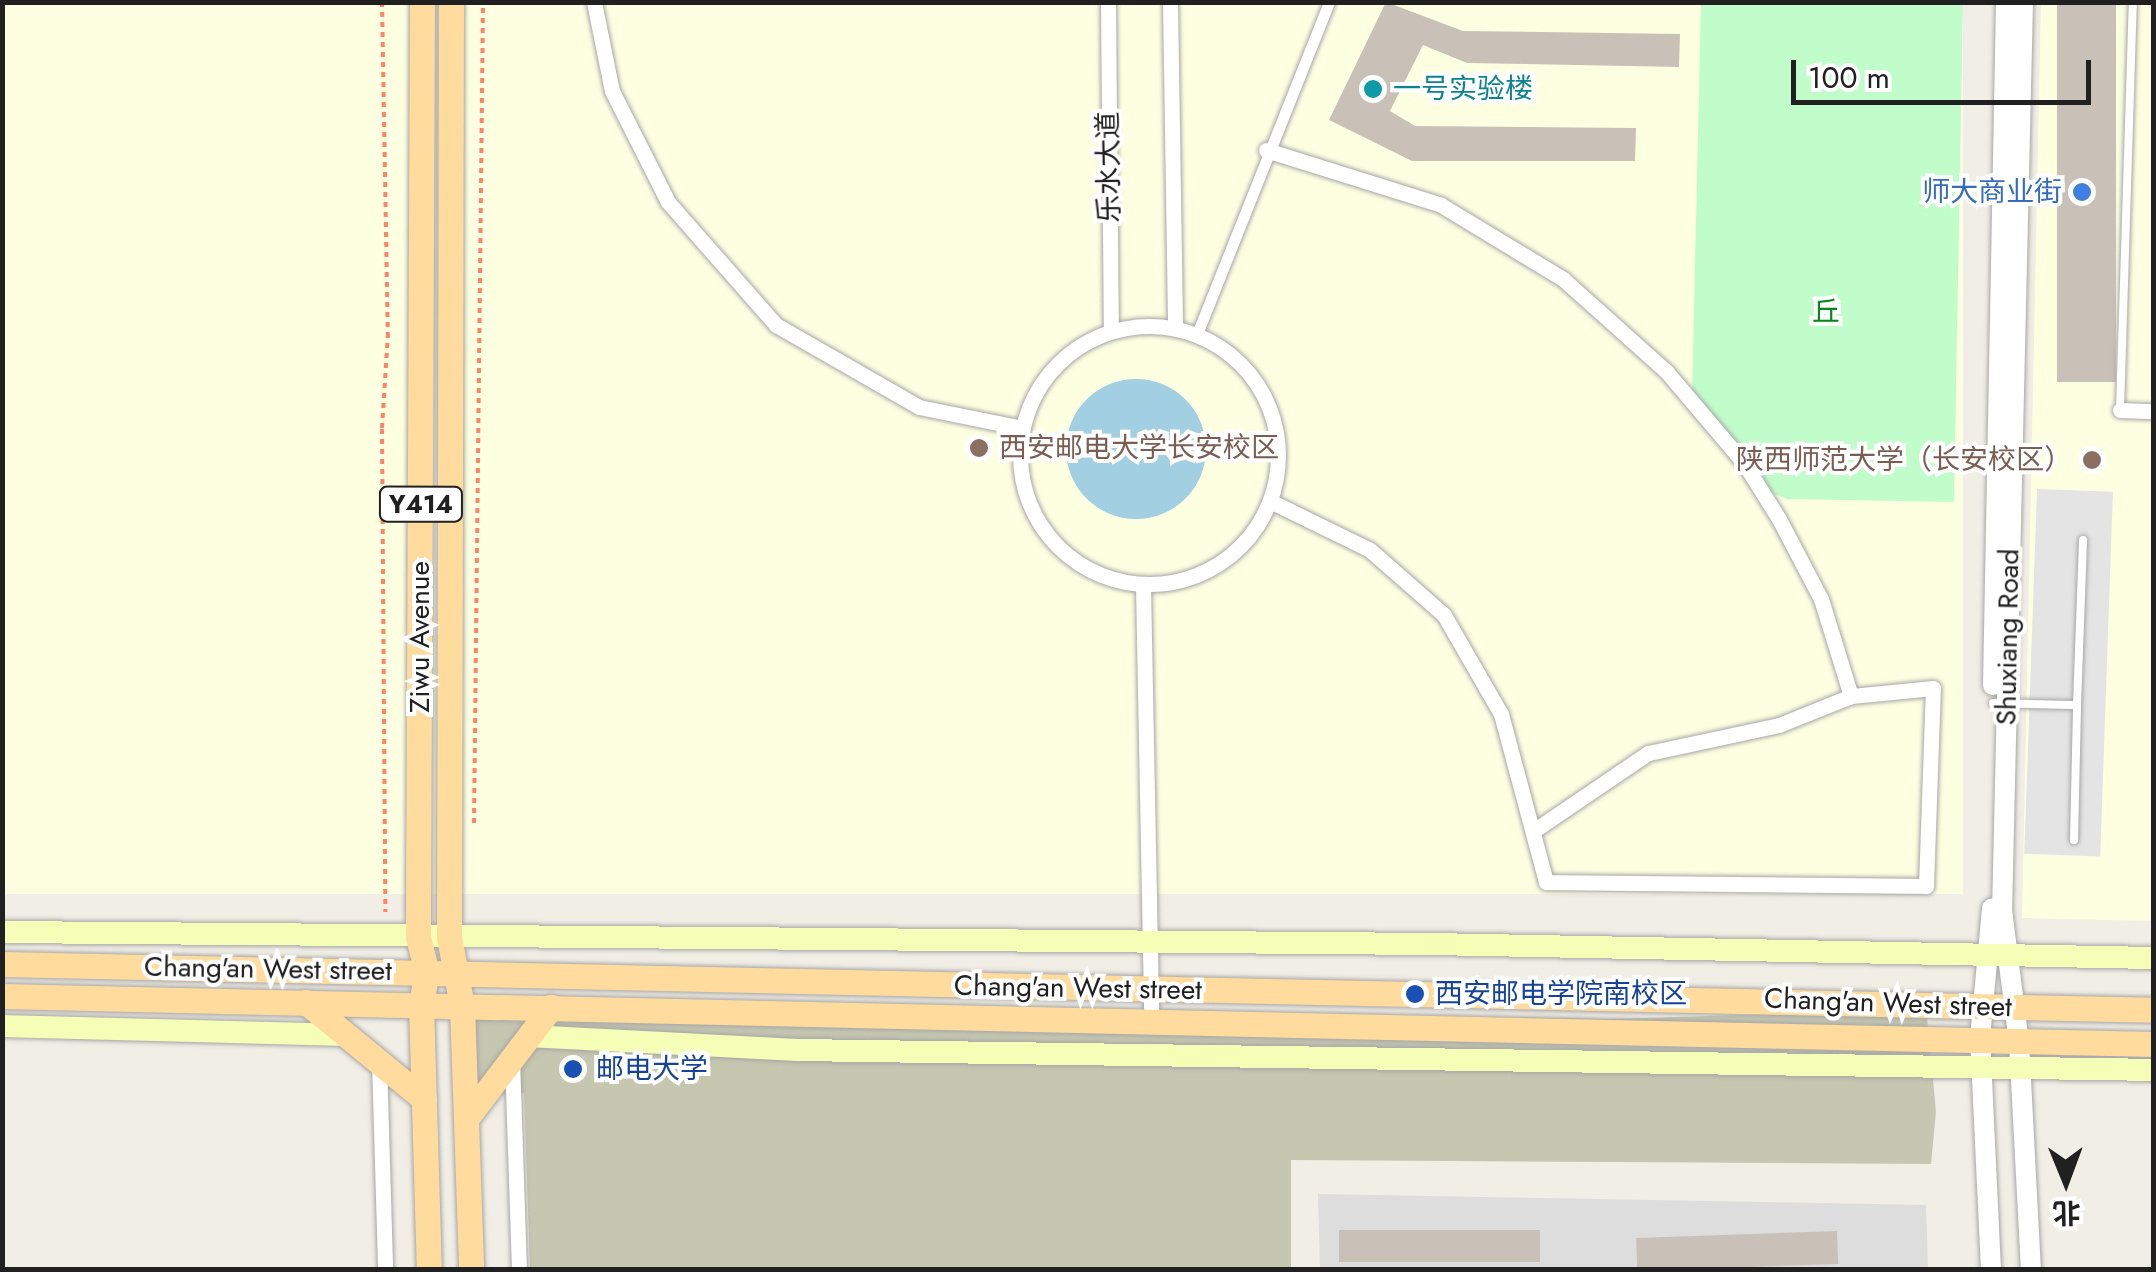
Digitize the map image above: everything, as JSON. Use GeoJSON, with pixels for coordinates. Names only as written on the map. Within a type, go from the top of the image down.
{"type":"FeatureCollection","features":[{"type":"Feature","properties":{"kind":"main road","name":"Ziwu Avenue"},"geometry":{"type":"LineString","coordinates":[[422,2],[418,937],[427,972],[420,1004],[429,1270]]}},
{"type":"Feature","properties":{"kind":"main road","name":"Ziwu Avenue"},"geometry":{"type":"LineString","coordinates":[[451,2],[449,938],[459,973],[462,1006],[471,1270]]}},
{"type":"Feature","properties":{"kind":"main road"},"geometry":{"type":"LineString","coordinates":[[2,932],[1150,942],[2154,958]]}},
{"type":"Feature","properties":{"kind":"main road","name":"Chang'an West street"},"geometry":{"type":"LineString","coordinates":[[2,964],[1150,990],[1987,1003],[2016,1008],[2154,1010]]}},
{"type":"Feature","properties":{"kind":"main road","name":"Chang'an West street"},"geometry":{"type":"LineString","coordinates":[[2,996],[1980,1038],[2020,1054],[2154,1044]]}},
{"type":"Feature","properties":{"kind":"main road"},"geometry":{"type":"LineString","coordinates":[[306,1002],[424,1100]]}},
{"type":"Feature","properties":{"kind":"main road"},"geometry":{"type":"LineString","coordinates":[[466,1119],[551,1008]]}},
{"type":"Feature","properties":{"kind":"main road"},"geometry":{"type":"LineString","coordinates":[[2,1026],[346,1034]]}},
{"type":"Feature","properties":{"kind":"main road"},"geometry":{"type":"LineString","coordinates":[[529,1036],[870,1052],[1982,1066],[2020,1054],[2154,1070]]}},
{"type":"Feature","properties":{"kind":"street"},"geometry":{"type":"LineString","coordinates":[[594,2],[612,91],[668,202],[776,326],[919,407],[1022,428]]}},
{"type":"Feature","properties":{"kind":"street","name":"乐水大道"},"geometry":{"type":"LineString","coordinates":[[1108,2],[1111,331]]}},
{"type":"Feature","properties":{"kind":"street"},"geometry":{"type":"LineString","coordinates":[[1170,2],[1175,328]]}},
{"type":"Feature","properties":{"kind":"street"},"geometry":{"type":"LineString","coordinates":[[1197,334],[1266,150],[1329,2]]}},
{"type":"Feature","properties":{"kind":"street","name":"Shuxiang Road"},"geometry":{"type":"LineString","coordinates":[[1991,1270],[1980,1038],[1999,954],[2002,910],[2006,2]]}},
{"type":"Feature","properties":{"kind":"street","name":"Shuxiang Road"},"geometry":{"type":"LineString","coordinates":[[2000,703],[2023,2]]}},
{"type":"Feature","properties":{"kind":"street"},"geometry":{"type":"LineString","coordinates":[[1266,150],[1440,206],[1564,279],[1666,371],[1744,464],[1779,519],[1821,599],[1851,696]]}},
{"type":"Feature","properties":{"kind":"street"},"geometry":{"type":"LineString","coordinates":[[1175,328],[1197,334],[1231,355],[1264,397],[1279,462],[1270,501],[1248,539],[1213,568],[1143,586],[1088,569],[1055,544],[1031,511],[1020,472],[1022,428],[1052,368],[1111,331],[1175,328]]}},
{"type":"Feature","properties":{"kind":"street"},"geometry":{"type":"LineString","coordinates":[[2120,410],[2154,411]]}},
{"type":"Feature","properties":{"kind":"street"},"geometry":{"type":"LineString","coordinates":[[1270,501],[1370,550],[1444,614],[1501,714],[1536,829],[1546,882],[1926,886],[1933,688],[1851,696],[1779,725],[1648,752],[1536,829]]}},
{"type":"Feature","properties":{"kind":"street"},"geometry":{"type":"LineString","coordinates":[[1143,586],[1151,1020]]}},
{"type":"Feature","properties":{"kind":"street","name":"Shuxiang Road"},"geometry":{"type":"LineString","coordinates":[[1999,954],[2016,1008],[2032,1270]]}},
{"type":"Feature","properties":{"kind":"street"},"geometry":{"type":"LineString","coordinates":[[512,1058],[519,1270]]}},
{"type":"Feature","properties":{"kind":"street"},"geometry":{"type":"LineString","coordinates":[[379,1062],[385,1270]]}},
{"type":"Feature","properties":{"kind":"lane"},"geometry":{"type":"LineString","coordinates":[[2120,410],[2133,2]]}},
{"type":"Feature","properties":{"kind":"lane"},"geometry":{"type":"LineString","coordinates":[[2074,840],[2082,540]]}},
{"type":"Feature","properties":{"kind":"lane"},"geometry":{"type":"LineString","coordinates":[[2000,703],[2076,705]]}},
{"type":"Feature","properties":{"kind":"path"},"geometry":{"type":"LineString","coordinates":[[382,2],[388,334],[382,429],[385,922]]}},
{"type":"Feature","properties":{"kind":"path"},"geometry":{"type":"LineString","coordinates":[[474,828],[483,2]]}},
{"type":"Feature","properties":{"kind":"shaded area","name":"西安邮电大学长安校区"},"geometry":{"type":"Polygon","coordinates":[[[3,3],[1963,3],[1963,894],[3,894],[3,3]]]}},
{"type":"Feature","properties":{"kind":"shaded area","name":"陕西师范大学（长安校区）"},"geometry":{"type":"Polygon","coordinates":[[[2041,3],[2153,3],[2153,921],[2022,918],[2041,3]]]}},
{"type":"Feature","properties":{"kind":"shaded area"},"geometry":{"type":"Polygon","coordinates":[[[2037,489],[2113,492],[2100,856],[2024,854],[2037,489]]]}},
{"type":"Feature","properties":{"kind":"shaded area"},"geometry":{"type":"Polygon","coordinates":[[[1901,1010],[1927,1017],[1936,1112],[1931,1164],[1291,1160],[1291,1269],[530,1270],[524,1093],[473,1092],[474,1017],[1178,1012],[1610,1019],[1901,1010]]]}},
{"type":"Feature","properties":{"kind":"shaded area"},"geometry":{"type":"Polygon","coordinates":[[[1318,1194],[1926,1205],[1928,1269],[1320,1269],[1318,1194]]]}},
{"type":"Feature","properties":{"kind":"green space","name":"丘"},"geometry":{"type":"Polygon","coordinates":[[[1701,3],[1963,3],[1954,502],[1787,499],[1761,489],[1692,395],[1701,3]]]}},
{"type":"Feature","properties":{"kind":"water"},"geometry":{"type":"Polygon","coordinates":[[[1136,379],[1163,384],[1185,400],[1201,422],[1206,449],[1201,476],[1185,498],[1163,514],[1136,519],[1109,514],[1087,498],[1071,476],[1066,449],[1071,422],[1087,400],[1109,384],[1136,379]]]}},
{"type":"Feature","properties":{"kind":"building","name":"一号实验楼"},"geometry":{"type":"Polygon","coordinates":[[[1386,2],[1463,31],[1680,34],[1679,67],[1467,63],[1423,45],[1390,111],[1415,126],[1636,128],[1635,161],[1412,161],[1329,120],[1386,2]]]}},
{"type":"Feature","properties":{"kind":"building","name":"师大商业街"},"geometry":{"type":"Polygon","coordinates":[[[2057,2],[2116,2],[2116,382],[2057,382],[2057,2]]]}},
{"type":"Feature","properties":{"kind":"building"},"geometry":{"type":"Polygon","coordinates":[[[1339,1230],[1540,1230],[1540,1262],[1339,1262],[1339,1230]]]}},
{"type":"Feature","properties":{"kind":"building"},"geometry":{"type":"Polygon","coordinates":[[[1837,1231],[1838,1264],[1637,1270],[1636,1238],[1837,1231]]]}},
{"type":"Feature","properties":{"kind":"place","name":"一号实验楼"},"geometry":{"type":"Point","coordinates":[1373,89]}},
{"type":"Feature","properties":{"kind":"place","name":"师大商业街"},"geometry":{"type":"Point","coordinates":[2082,192]}},
{"type":"Feature","properties":{"kind":"place","name":"西安邮电大学长安校区"},"geometry":{"type":"Point","coordinates":[979,448]}},
{"type":"Feature","properties":{"kind":"place","name":"陕西师范大学（长安校区）"},"geometry":{"type":"Point","coordinates":[2092,460]}},
{"type":"Feature","properties":{"kind":"place","name":"西安邮电学院南校区"},"geometry":{"type":"Point","coordinates":[1415,994]}},
{"type":"Feature","properties":{"kind":"place","name":"邮电大学"},"geometry":{"type":"Point","coordinates":[573,1069]}}]}
